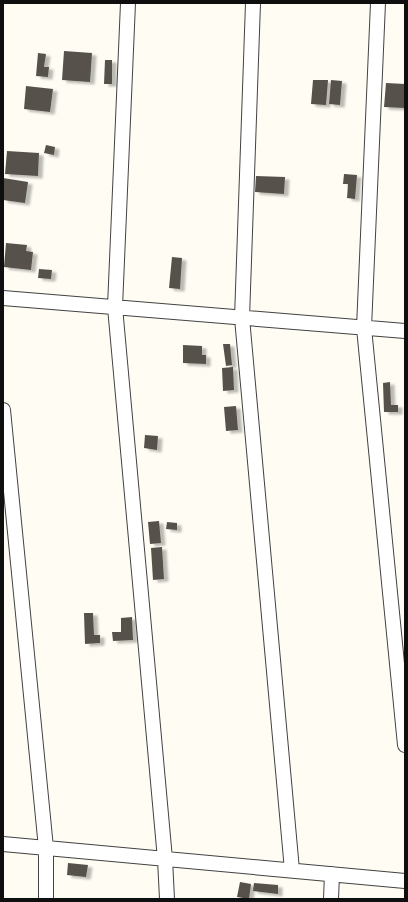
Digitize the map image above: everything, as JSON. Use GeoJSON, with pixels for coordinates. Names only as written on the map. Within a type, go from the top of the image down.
{"type":"FeatureCollection","features":[{"type":"Feature","properties":{"kind":"street"},"geometry":{"type":"LineString","coordinates":[[128,3],[115,307],[165,859],[167,899]]}},
{"type":"Feature","properties":{"kind":"street"},"geometry":{"type":"LineString","coordinates":[[253,3],[242,318],[292,870]]}},
{"type":"Feature","properties":{"kind":"street"},"geometry":{"type":"LineString","coordinates":[[378,3],[364,328],[405,745]]}},
{"type":"Feature","properties":{"kind":"street"},"geometry":{"type":"LineString","coordinates":[[3,298],[405,331]]}},
{"type":"Feature","properties":{"kind":"street"},"geometry":{"type":"LineString","coordinates":[[3,410],[46,848],[46,899]]}},
{"type":"Feature","properties":{"kind":"street"},"geometry":{"type":"LineString","coordinates":[[3,844],[405,880]]}},
{"type":"Feature","properties":{"kind":"street"},"geometry":{"type":"LineString","coordinates":[[331,899],[332,874]]}},
{"type":"Feature","properties":{"kind":"building"},"geometry":{"type":"Polygon","coordinates":[[[64,51],[92,53],[90,82],[62,80],[64,51]]]}},
{"type":"Feature","properties":{"kind":"building"},"geometry":{"type":"Polygon","coordinates":[[[38,53],[46,54],[44,67],[49,67],[48,77],[36,76],[38,53]]]}},
{"type":"Feature","properties":{"kind":"building"},"geometry":{"type":"Polygon","coordinates":[[[105,60],[112,60],[112,84],[104,84],[105,60]]]}},
{"type":"Feature","properties":{"kind":"building"},"geometry":{"type":"Polygon","coordinates":[[[313,80],[328,80],[326,105],[311,104],[313,80]]]}},
{"type":"Feature","properties":{"kind":"building"},"geometry":{"type":"Polygon","coordinates":[[[331,80],[342,81],[340,105],[329,104],[331,80]]]}},
{"type":"Feature","properties":{"kind":"building"},"geometry":{"type":"Polygon","coordinates":[[[386,83],[405,84],[405,108],[384,107],[386,83]]]}},
{"type":"Feature","properties":{"kind":"building"},"geometry":{"type":"Polygon","coordinates":[[[26,86],[53,89],[50,112],[24,109],[26,86]]]}},
{"type":"Feature","properties":{"kind":"building"},"geometry":{"type":"Polygon","coordinates":[[[46,145],[55,147],[54,155],[44,153],[46,145]]]}},
{"type":"Feature","properties":{"kind":"building"},"geometry":{"type":"Polygon","coordinates":[[[7,151],[39,153],[38,176],[5,174],[7,151]]]}},
{"type":"Feature","properties":{"kind":"building"},"geometry":{"type":"Polygon","coordinates":[[[344,174],[357,175],[355,199],[347,198],[348,184],[343,184],[344,174]]]}},
{"type":"Feature","properties":{"kind":"building"},"geometry":{"type":"Polygon","coordinates":[[[256,176],[285,177],[284,194],[255,192],[256,176]]]}},
{"type":"Feature","properties":{"kind":"building"},"geometry":{"type":"Polygon","coordinates":[[[3,178],[28,182],[25,203],[3,200],[3,178]]]}},
{"type":"Feature","properties":{"kind":"building"},"geometry":{"type":"Polygon","coordinates":[[[6,243],[27,245],[26,251],[33,252],[31,270],[4,267],[6,243]]]}},
{"type":"Feature","properties":{"kind":"building"},"geometry":{"type":"Polygon","coordinates":[[[172,257],[182,258],[180,289],[169,288],[172,257]]]}},
{"type":"Feature","properties":{"kind":"building"},"geometry":{"type":"Polygon","coordinates":[[[39,269],[52,270],[51,279],[38,278],[39,269]]]}},
{"type":"Feature","properties":{"kind":"building"},"geometry":{"type":"Polygon","coordinates":[[[223,344],[230,344],[232,365],[226,366],[223,344]]]}},
{"type":"Feature","properties":{"kind":"building"},"geometry":{"type":"Polygon","coordinates":[[[183,345],[202,346],[202,355],[206,355],[206,364],[183,363],[183,345]]]}},
{"type":"Feature","properties":{"kind":"building"},"geometry":{"type":"Polygon","coordinates":[[[233,367],[234,390],[223,391],[222,368],[233,367]]]}},
{"type":"Feature","properties":{"kind":"building"},"geometry":{"type":"Polygon","coordinates":[[[390,382],[391,405],[398,405],[398,412],[384,412],[383,383],[390,382]]]}},
{"type":"Feature","properties":{"kind":"building"},"geometry":{"type":"Polygon","coordinates":[[[236,406],[238,430],[226,431],[224,407],[236,406]]]}},
{"type":"Feature","properties":{"kind":"building"},"geometry":{"type":"Polygon","coordinates":[[[145,435],[158,436],[157,450],[144,448],[145,435]]]}},
{"type":"Feature","properties":{"kind":"building"},"geometry":{"type":"Polygon","coordinates":[[[159,521],[161,543],[150,544],[148,522],[159,521]]]}},
{"type":"Feature","properties":{"kind":"building"},"geometry":{"type":"Polygon","coordinates":[[[167,522],[177,523],[177,530],[166,529],[167,522]]]}},
{"type":"Feature","properties":{"kind":"building"},"geometry":{"type":"Polygon","coordinates":[[[162,547],[164,579],[153,580],[151,548],[162,547]]]}},
{"type":"Feature","properties":{"kind":"building"},"geometry":{"type":"Polygon","coordinates":[[[84,613],[93,613],[94,635],[100,635],[100,643],[85,644],[84,613]]]}},
{"type":"Feature","properties":{"kind":"building"},"geometry":{"type":"Polygon","coordinates":[[[132,617],[133,640],[113,641],[112,632],[121,632],[121,618],[132,617]]]}},
{"type":"Feature","properties":{"kind":"building"},"geometry":{"type":"Polygon","coordinates":[[[68,863],[88,865],[86,877],[67,875],[68,863]]]}},
{"type":"Feature","properties":{"kind":"building"},"geometry":{"type":"Polygon","coordinates":[[[240,882],[251,884],[249,899],[237,897],[240,882]]]}},
{"type":"Feature","properties":{"kind":"building"},"geometry":{"type":"Polygon","coordinates":[[[254,883],[278,885],[278,894],[253,891],[254,883]]]}}]}
